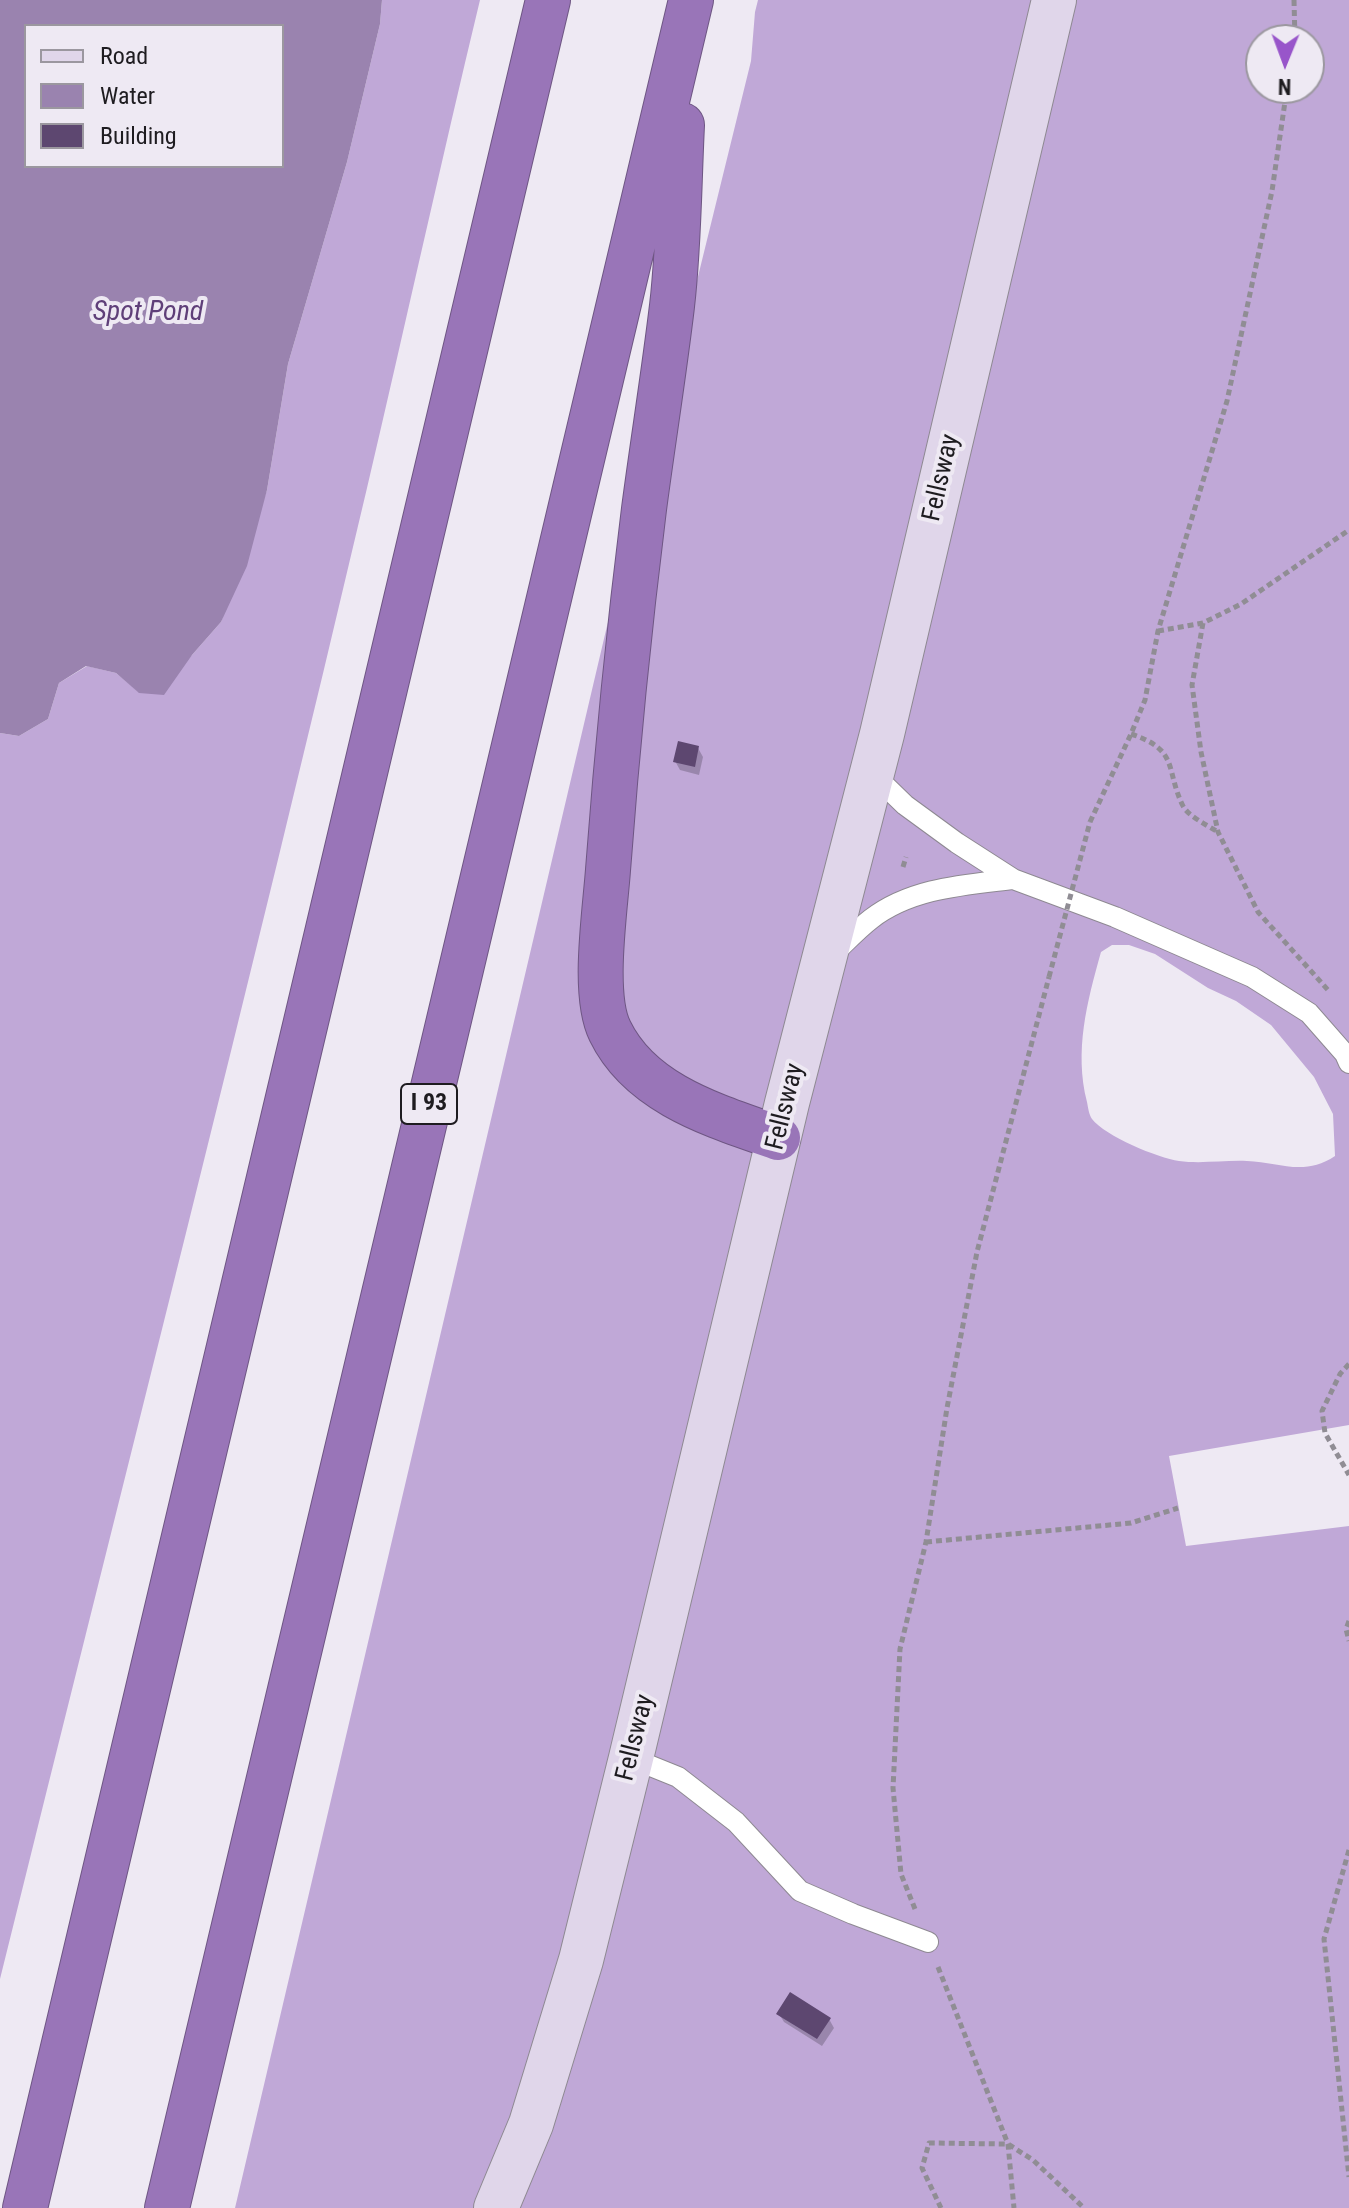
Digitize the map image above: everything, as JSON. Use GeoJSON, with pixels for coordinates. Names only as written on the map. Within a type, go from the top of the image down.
{"type":"FeatureCollection","features":[{"type":"Feature","properties":{"kind":"highway"},"geometry":{"type":"LineString","coordinates":[[25,2208],[548,0]]}},
{"type":"Feature","properties":{"kind":"highway"},"geometry":{"type":"LineString","coordinates":[[690,5],[672,301],[623,695],[603,950],[602,1008],[618,1047],[647,1078],[704,1111],[778,1138]]}},
{"type":"Feature","properties":{"kind":"highway","name":"I 93"},"geometry":{"type":"LineString","coordinates":[[167,2208],[690,5]]}},
{"type":"Feature","properties":{"kind":"main road","name":"Fellsway"},"geometry":{"type":"LineString","coordinates":[[496,2208],[531,2124],[581,1960],[778,1138],[872,773],[1054,0]]}},
{"type":"Feature","properties":{"kind":"lane"},"geometry":{"type":"LineString","coordinates":[[872,773],[905,805],[1013,879],[1115,917],[1252,977],[1309,1013],[1345,1054],[1349,1063]]}},
{"type":"Feature","properties":{"kind":"lane"},"geometry":{"type":"LineString","coordinates":[[822,964],[871,918],[902,901],[936,890],[1013,879]]}},
{"type":"Feature","properties":{"kind":"lane"},"geometry":{"type":"LineString","coordinates":[[631,1758],[678,1777],[736,1822],[800,1891],[928,1942]]}},
{"type":"Feature","properties":{"kind":"path"},"geometry":{"type":"LineString","coordinates":[[1294,0],[1295,24]]}},
{"type":"Feature","properties":{"kind":"path"},"geometry":{"type":"LineString","coordinates":[[1014,2208],[1008,2144],[901,1874],[893,1788],[900,1649],[926,1542],[947,1408],[977,1252],[1090,822],[1145,700],[1158,631],[1227,401],[1272,191],[1285,104]]}},
{"type":"Feature","properties":{"kind":"path"},"geometry":{"type":"LineString","coordinates":[[1158,631],[1203,623],[1241,604],[1349,530]]}},
{"type":"Feature","properties":{"kind":"path"},"geometry":{"type":"LineString","coordinates":[[1203,623],[1192,685],[1201,752],[1218,832],[1258,912],[1335,998]]}},
{"type":"Feature","properties":{"kind":"path"},"geometry":{"type":"LineString","coordinates":[[1131,734],[1147,739],[1168,757],[1184,809],[1218,832]]}},
{"type":"Feature","properties":{"kind":"path"},"geometry":{"type":"LineString","coordinates":[[903,867],[906,857]]}},
{"type":"Feature","properties":{"kind":"path"},"geometry":{"type":"LineString","coordinates":[[1349,1364],[1340,1374],[1322,1411],[1325,1433],[1349,1475]]}},
{"type":"Feature","properties":{"kind":"path"},"geometry":{"type":"LineString","coordinates":[[926,1542],[1131,1523],[1178,1508]]}},
{"type":"Feature","properties":{"kind":"path"},"geometry":{"type":"LineString","coordinates":[[1349,1621],[1346,1629],[1349,1641]]}},
{"type":"Feature","properties":{"kind":"path"},"geometry":{"type":"LineString","coordinates":[[1349,1850],[1324,1939],[1349,2177]]}},
{"type":"Feature","properties":{"kind":"path"},"geometry":{"type":"LineString","coordinates":[[941,2208],[922,2168],[929,2143],[1008,2144],[1033,2160],[1084,2208]]}},
{"type":"Feature","properties":{"kind":"shaded area"},"geometry":{"type":"Polygon","coordinates":[[[382,0],[480,0],[278,861],[0,1979],[0,733],[19,736],[48,719],[59,683],[87,666],[116,673],[140,693],[192,655],[221,622],[267,490],[288,364],[347,162],[380,24],[382,0]]]}},
{"type":"Feature","properties":{"kind":"shaded area"},"geometry":{"type":"Polygon","coordinates":[[[758,0],[1349,0],[1349,1425],[1169,1456],[1186,1546],[1349,1526],[1349,2208],[235,2208],[607,626],[751,61],[758,0]],[[1112,945],[1101,952],[1087,1008],[1082,1045],[1083,1083],[1088,1109],[1099,1126],[1132,1145],[1179,1161],[1247,1161],[1302,1167],[1313,1166],[1335,1156],[1333,1114],[1314,1077],[1271,1025],[1155,954],[1129,945],[1112,945]]]}},
{"type":"Feature","properties":{"kind":"water","name":"Spot Pond"},"geometry":{"type":"Polygon","coordinates":[[[0,0],[382,0],[380,24],[347,162],[288,364],[267,490],[247,566],[221,622],[192,655],[164,695],[139,693],[116,673],[86,666],[59,683],[48,719],[19,736],[0,733],[0,0]]]}},
{"type":"Feature","properties":{"kind":"building"},"geometry":{"type":"Polygon","coordinates":[[[678,741],[699,746],[695,767],[673,762],[678,741]]]}},
{"type":"Feature","properties":{"kind":"building"},"geometry":{"type":"Polygon","coordinates":[[[790,1992],[831,2018],[817,2039],[776,2014],[790,1992]]]}}]}
